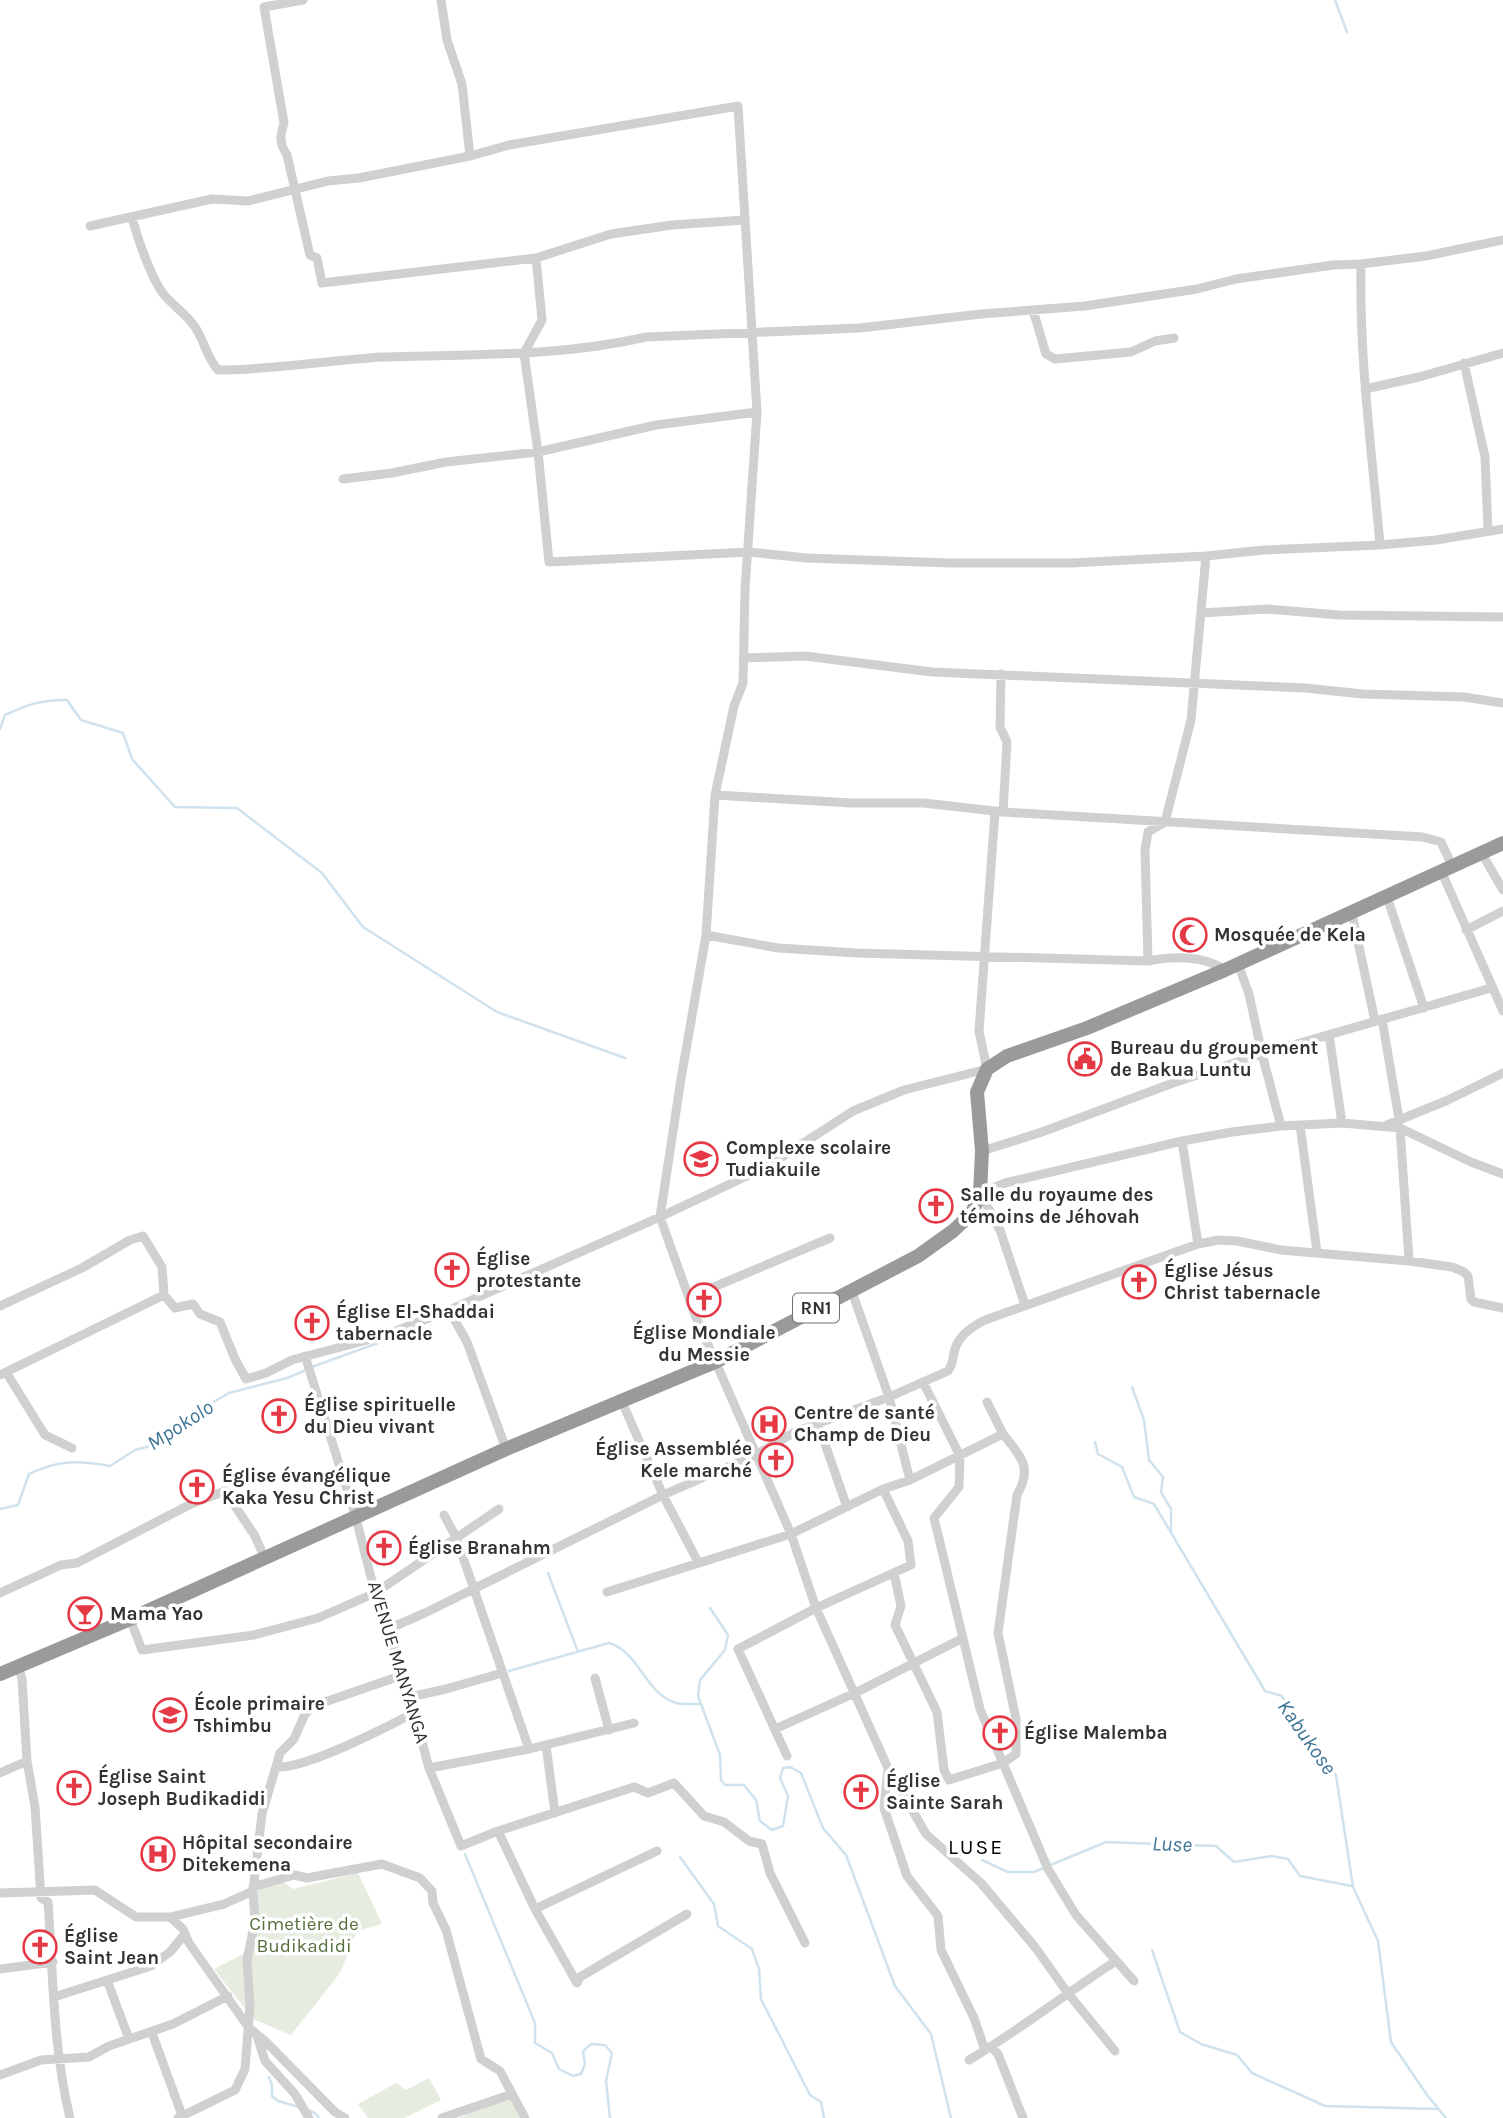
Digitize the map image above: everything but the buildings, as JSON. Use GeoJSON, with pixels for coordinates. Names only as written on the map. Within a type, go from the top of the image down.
{"type":"FeatureCollection","features":[{"type":"Feature","properties":{"kind":"highway"},"geometry":{"type":"LineString","coordinates":[[986,1069],[1007,1056],[1087,1028],[1232,967],[1503,843]]}},
{"type":"Feature","properties":{"kind":"highway","name":"RN1"},"geometry":{"type":"LineString","coordinates":[[0,1674],[265,1559],[506,1449],[715,1362],[918,1256],[953,1231],[972,1213],[980,1193],[982,1151],[977,1092],[986,1069]]}},
{"type":"Feature","properties":{"kind":"street"},"geometry":{"type":"LineString","coordinates":[[303,0],[264,7],[284,123],[279,137],[281,147],[287,155],[310,255],[317,258],[322,283],[536,258],[611,234],[672,225],[744,220]]}},
{"type":"Feature","properties":{"kind":"street"},"geometry":{"type":"LineString","coordinates":[[441,0],[447,40],[462,84],[470,156]]}},
{"type":"Feature","properties":{"kind":"street"},"geometry":{"type":"LineString","coordinates":[[90,226],[212,199],[248,201],[328,181],[359,178],[470,156],[509,145],[738,106],[757,412],[743,683],[734,706],[715,795],[706,935],[660,1217],[715,1362],[791,1534],[816,1608],[888,1768],[926,1833],[981,1884],[1035,1947],[1115,2051]]}},
{"type":"Feature","properties":{"kind":"street"},"geometry":{"type":"LineString","coordinates":[[132,217],[155,280],[165,295],[195,327],[218,370],[344,362],[380,357],[524,353],[616,344],[646,337],[860,328],[1119,301],[1198,289],[1236,279],[1333,265],[1426,256],[1503,240]]}},
{"type":"Feature","properties":{"kind":"street"},"geometry":{"type":"LineString","coordinates":[[536,258],[542,320],[524,353],[538,452],[549,562],[749,552],[806,558],[950,563],[1072,563],[1380,545],[1503,529]]}},
{"type":"Feature","properties":{"kind":"street"},"geometry":{"type":"LineString","coordinates":[[1361,264],[1360,315],[1365,389],[1380,545]]}},
{"type":"Feature","properties":{"kind":"street"},"geometry":{"type":"LineString","coordinates":[[1033,310],[1046,354],[1055,359],[1131,352],[1155,341],[1174,338]]}},
{"type":"Feature","properties":{"kind":"street"},"geometry":{"type":"LineString","coordinates":[[1365,389],[1503,353]]}},
{"type":"Feature","properties":{"kind":"street"},"geometry":{"type":"LineString","coordinates":[[1464,363],[1485,457],[1488,531]]}},
{"type":"Feature","properties":{"kind":"street"},"geometry":{"type":"LineString","coordinates":[[343,479],[446,462],[538,452],[642,428],[757,412]]}},
{"type":"Feature","properties":{"kind":"street"},"geometry":{"type":"LineString","coordinates":[[1148,961],[1145,850],[1148,832],[1165,822],[1191,720],[1206,556]]}},
{"type":"Feature","properties":{"kind":"street"},"geometry":{"type":"LineString","coordinates":[[1200,613],[1268,609],[1339,615],[1503,617]]}},
{"type":"Feature","properties":{"kind":"street"},"geometry":{"type":"LineString","coordinates":[[744,658],[805,656],[932,672],[1305,688],[1374,695],[1444,695],[1503,703]]}},
{"type":"Feature","properties":{"kind":"street"},"geometry":{"type":"LineString","coordinates":[[0,1306],[82,1268],[130,1240],[143,1236],[162,1267],[164,1295],[175,1308],[193,1304],[200,1314],[220,1322],[246,1379],[305,1356],[386,1335],[449,1310],[768,1166],[853,1111],[904,1090],[986,1069],[979,1031],[1007,742],[1000,727],[1002,674]]}},
{"type":"Feature","properties":{"kind":"street"},"geometry":{"type":"LineString","coordinates":[[715,795],[851,803],[925,803],[999,812],[1423,837],[1441,842],[1466,930],[1503,1011]]}},
{"type":"Feature","properties":{"kind":"street"},"geometry":{"type":"LineString","coordinates":[[1482,854],[1503,890]]}},
{"type":"Feature","properties":{"kind":"street"},"geometry":{"type":"LineString","coordinates":[[1387,897],[1424,1008]]}},
{"type":"Feature","properties":{"kind":"street"},"geometry":{"type":"LineString","coordinates":[[1466,930],[1503,911]]}},
{"type":"Feature","properties":{"kind":"street"},"geometry":{"type":"LineString","coordinates":[[1352,914],[1400,1124],[1409,1261]]}},
{"type":"Feature","properties":{"kind":"street"},"geometry":{"type":"LineString","coordinates":[[706,935],[778,948],[817,951],[1148,961],[1187,957],[1232,967],[1249,994],[1281,1126]]}},
{"type":"Feature","properties":{"kind":"street"},"geometry":{"type":"LineString","coordinates":[[982,1151],[1262,1054],[1491,988]]}},
{"type":"Feature","properties":{"kind":"street"},"geometry":{"type":"LineString","coordinates":[[1329,1035],[1342,1123]]}},
{"type":"Feature","properties":{"kind":"street"},"geometry":{"type":"LineString","coordinates":[[1025,1305],[1000,1230],[980,1193],[1005,1183],[1182,1141],[1281,1126],[1400,1124],[1503,1073]]}},
{"type":"Feature","properties":{"kind":"street"},"geometry":{"type":"LineString","coordinates":[[1400,1124],[1503,1174]]}},
{"type":"Feature","properties":{"kind":"street"},"geometry":{"type":"LineString","coordinates":[[1300,1125],[1317,1252]]}},
{"type":"Feature","properties":{"kind":"street"},"geometry":{"type":"LineString","coordinates":[[1182,1141],[1198,1244]]}},
{"type":"Feature","properties":{"kind":"street"},"geometry":{"type":"LineString","coordinates":[[690,1297],[830,1238]]}},
{"type":"Feature","properties":{"kind":"street"},"geometry":{"type":"LineString","coordinates":[[388,1629],[663,1494],[757,1454],[795,1432],[889,1397],[948,1371],[954,1363],[955,1348],[962,1337],[976,1325],[1198,1244],[1219,1240],[1237,1241],[1281,1250],[1452,1267],[1468,1276],[1474,1303],[1503,1308]]}},
{"type":"Feature","properties":{"kind":"street"},"geometry":{"type":"LineString","coordinates":[[851,1290],[889,1397],[910,1480]]}},
{"type":"Feature","properties":{"kind":"street"},"geometry":{"type":"LineString","coordinates":[[72,1448],[45,1435],[3,1374],[164,1295]]}},
{"type":"Feature","properties":{"kind":"street"},"geometry":{"type":"LineString","coordinates":[[449,1310],[467,1342],[506,1449]]}},
{"type":"Feature","properties":{"kind":"street","name":"AVENUE MANYANGA"},"geometry":{"type":"LineString","coordinates":[[305,1356],[356,1518],[375,1593],[410,1697],[429,1769],[461,1846],[498,1831]]}},
{"type":"Feature","properties":{"kind":"street"},"geometry":{"type":"LineString","coordinates":[[923,1382],[960,1456],[959,1487],[934,1518],[980,1709],[1048,1869],[1076,1916],[1134,1981]]}},
{"type":"Feature","properties":{"kind":"street"},"geometry":{"type":"LineString","coordinates":[[622,1402],[663,1494],[698,1562]]}},
{"type":"Feature","properties":{"kind":"street"},"geometry":{"type":"LineString","coordinates":[[894,1573],[901,1606],[895,1625],[937,1712],[944,1770],[949,1780],[1003,1763],[1016,1754],[1016,1719],[998,1633],[1017,1495],[1025,1481],[1024,1462],[1003,1434],[987,1402]]}},
{"type":"Feature","properties":{"kind":"street"},"geometry":{"type":"LineString","coordinates":[[818,1423],[847,1507]]}},
{"type":"Feature","properties":{"kind":"street"},"geometry":{"type":"LineString","coordinates":[[607,1592],[791,1534],[1003,1434]]}},
{"type":"Feature","properties":{"kind":"street"},"geometry":{"type":"LineString","coordinates":[[787,1756],[738,1649],[816,1608],[911,1566],[908,1541],[883,1489]]}},
{"type":"Feature","properties":{"kind":"street"},"geometry":{"type":"LineString","coordinates":[[0,1593],[61,1565],[77,1563],[191,1504],[225,1491],[255,1536],[265,1559]]}},
{"type":"Feature","properties":{"kind":"street"},"geometry":{"type":"LineString","coordinates":[[130,1619],[142,1650],[254,1635],[318,1618],[375,1593],[499,1509]]}},
{"type":"Feature","properties":{"kind":"street"},"geometry":{"type":"LineString","coordinates":[[444,1515],[456,1537],[529,1749]]}},
{"type":"Feature","properties":{"kind":"street"},"geometry":{"type":"LineString","coordinates":[[775,1729],[855,1693],[963,1638]]}},
{"type":"Feature","properties":{"kind":"street"},"geometry":{"type":"LineString","coordinates":[[18,1666],[22,1679],[27,1761],[35,1807],[40,1890],[41,1898],[48,1902],[60,2059],[70,2118]]}},
{"type":"Feature","properties":{"kind":"street"},"geometry":{"type":"LineString","coordinates":[[410,1697],[502,1673]]}},
{"type":"Feature","properties":{"kind":"street"},"geometry":{"type":"LineString","coordinates":[[152,2033],[181,2117],[234,2090],[245,2069],[250,2005],[247,1960],[255,1921],[253,1889],[262,1814],[280,1753],[294,1739],[304,1714],[316,1705],[403,1675]]}},
{"type":"Feature","properties":{"kind":"street"},"geometry":{"type":"LineString","coordinates":[[595,1678],[609,1730]]}},
{"type":"Feature","properties":{"kind":"street"},"geometry":{"type":"LineString","coordinates":[[277,1767],[285,1768],[319,1756],[376,1733],[414,1713]]}},
{"type":"Feature","properties":{"kind":"street"},"geometry":{"type":"LineString","coordinates":[[429,1769],[529,1749],[634,1723]]}},
{"type":"Feature","properties":{"kind":"street"},"geometry":{"type":"LineString","coordinates":[[546,1745],[555,1813]]}},
{"type":"Feature","properties":{"kind":"street"},"geometry":{"type":"LineString","coordinates":[[0,1773],[27,1761]]}},
{"type":"Feature","properties":{"kind":"street"},"geometry":{"type":"LineString","coordinates":[[888,1768],[884,1808],[907,1876],[938,1916],[941,1950],[974,2018],[984,2047],[991,2047],[998,2054],[1023,2118]]}},
{"type":"Feature","properties":{"kind":"street"},"geometry":{"type":"LineString","coordinates":[[687,1914],[580,1977],[577,1983],[535,1909],[498,1831],[634,1787],[648,1793],[674,1783],[704,1815],[724,1822],[749,1841],[762,1844],[770,1873],[805,1943]]}},
{"type":"Feature","properties":{"kind":"street"},"geometry":{"type":"LineString","coordinates":[[535,1909],[657,1851]]}},
{"type":"Feature","properties":{"kind":"street"},"geometry":{"type":"LineString","coordinates":[[0,1893],[95,1890],[136,1917],[170,1917],[225,1904],[253,1889],[293,1875],[307,1878],[382,1864],[420,1878],[432,1891],[433,1903],[446,1930],[481,2059],[500,2071],[525,2118]]}},
{"type":"Feature","properties":{"kind":"street"},"geometry":{"type":"LineString","coordinates":[[170,1917],[183,1929],[189,1943],[228,1996],[233,2009],[249,2028],[335,2112],[345,2118]]}},
{"type":"Feature","properties":{"kind":"street"},"geometry":{"type":"LineString","coordinates":[[54,1997],[151,1966],[170,1952],[185,1934]]}},
{"type":"Feature","properties":{"kind":"street"},"geometry":{"type":"LineString","coordinates":[[0,1969],[52,1962]]}},
{"type":"Feature","properties":{"kind":"street"},"geometry":{"type":"LineString","coordinates":[[969,2060],[1067,1992],[1116,1962]]}},
{"type":"Feature","properties":{"kind":"street"},"geometry":{"type":"LineString","coordinates":[[107,1980],[129,2039]]}},
{"type":"Feature","properties":{"kind":"street"},"geometry":{"type":"LineString","coordinates":[[0,2075],[41,2060],[89,2057],[109,2046],[152,2033],[228,1996]]}},
{"type":"Feature","properties":{"kind":"street"},"geometry":{"type":"LineString","coordinates":[[257,2036],[265,2061],[295,2094],[309,2118]]}},
{"type":"Feature","properties":{"kind":"street"},"geometry":{"type":"LineString","coordinates":[[442,2118],[512,2094]]}},
{"type":"Feature","properties":{"kind":"green space","name":"Cimetière de Budikadidi"},"geometry":{"type":"Polygon","coordinates":[[[358,1873],[382,1924],[357,1931],[340,1973],[291,2035],[253,2019],[214,1969],[253,1949],[258,1889],[284,1882],[293,1889],[358,1873]]]}},
{"type":"Feature","properties":{"kind":"green space"},"geometry":{"type":"Polygon","coordinates":[[[429,2078],[441,2100],[404,2118],[368,2118],[358,2104],[396,2083],[406,2090],[429,2078]]]}},
{"type":"Feature","properties":{"kind":"green space"},"geometry":{"type":"Polygon","coordinates":[[[510,2097],[519,2118],[459,2118],[510,2097]]]}},
{"type":"Feature","properties":{"kind":"waterway"},"geometry":{"type":"LineString","coordinates":[[1335,0],[1347,32]]}},
{"type":"Feature","properties":{"kind":"waterway"},"geometry":{"type":"LineString","coordinates":[[0,729],[5,715],[13,711],[43,702],[67,700],[81,720],[123,733],[132,759],[175,807],[237,808],[322,873],[363,927],[497,1012],[625,1058]]}},
{"type":"Feature","properties":{"kind":"waterway","name":"Mpokolo"},"geometry":{"type":"LineString","coordinates":[[312,1367],[378,1343]]}},
{"type":"Feature","properties":{"kind":"waterway","name":"Mpokolo"},"geometry":{"type":"LineString","coordinates":[[0,1509],[18,1505],[29,1474],[68,1462],[110,1466],[135,1450],[150,1446],[173,1426],[229,1393],[287,1378],[306,1370]]}},
{"type":"Feature","properties":{"kind":"waterway"},"geometry":{"type":"LineString","coordinates":[[1132,1387],[1144,1420],[1149,1460],[1163,1477],[1161,1492],[1171,1509],[1171,1531]]}},
{"type":"Feature","properties":{"kind":"waterway","name":"Kabukose"},"geometry":{"type":"LineString","coordinates":[[1095,1442],[1098,1454],[1122,1467],[1134,1497],[1154,1504],[1265,1691],[1282,1696],[1302,1734],[1336,1775],[1353,1887],[1378,1941],[1391,2042],[1446,2118]]}},
{"type":"Feature","properties":{"kind":"waterway"},"geometry":{"type":"LineString","coordinates":[[548,1573],[578,1652]]}},
{"type":"Feature","properties":{"kind":"waterway"},"geometry":{"type":"LineString","coordinates":[[710,1608],[728,1635],[725,1650],[700,1680],[698,1696],[720,1755],[721,1780],[725,1785],[744,1785],[756,1800],[760,1821],[772,1830],[783,1826],[788,1796],[780,1778],[783,1768],[790,1767],[801,1773],[823,1828],[846,1855],[895,1986],[931,2034],[951,2118]]}},
{"type":"Feature","properties":{"kind":"waterway"},"geometry":{"type":"LineString","coordinates":[[509,1671],[609,1643],[628,1654],[663,1696],[676,1703],[700,1704]]}},
{"type":"Feature","properties":{"kind":"waterway","name":"Luse"},"geometry":{"type":"LineString","coordinates":[[982,1860],[1008,1872],[1034,1872],[1106,1842],[1216,1846],[1234,1862],[1272,1856],[1288,1859],[1300,1876],[1352,1886]]}},
{"type":"Feature","properties":{"kind":"waterway"},"geometry":{"type":"LineString","coordinates":[[465,1854],[535,2023],[535,2043],[552,2053],[559,2069],[573,2076],[581,2074],[585,2064],[583,2051],[591,2044],[605,2045],[612,2053],[606,2081],[610,2118]]}},
{"type":"Feature","properties":{"kind":"waterway"},"geometry":{"type":"LineString","coordinates":[[680,1857],[714,1904],[718,1926],[752,1949],[759,1969],[761,1999],[810,2095],[821,2102],[824,2118]]}},
{"type":"Feature","properties":{"kind":"waterway"},"geometry":{"type":"LineString","coordinates":[[1152,1950],[1180,2032],[1201,2044],[1237,2055],[1252,2073],[1325,2106],[1437,2109]]}},
{"type":"Feature","properties":{"kind":"waterway"},"geometry":{"type":"LineString","coordinates":[[269,2077],[272,2096],[278,2101],[299,2107]]}},
{"type":"Feature","properties":{"kind":"waterway"},"geometry":{"type":"LineString","coordinates":[[308,2110],[319,2118]]}},
{"type":"Feature","properties":{"kind":"place","name":"Mosquée de Kela"},"geometry":{"type":"Point","coordinates":[1190,935]}},
{"type":"Feature","properties":{"kind":"place","name":"Bureau du groupement de Bakua Luntu"},"geometry":{"type":"Point","coordinates":[1085,1059]}},
{"type":"Feature","properties":{"kind":"place","name":"Complexe scolaire Tudiakuile"},"geometry":{"type":"Point","coordinates":[701,1159]}},
{"type":"Feature","properties":{"kind":"place","name":"Salle du royaume des témoins de Jéhovah"},"geometry":{"type":"Point","coordinates":[936,1206]}},
{"type":"Feature","properties":{"kind":"place","name":"Église protestante"},"geometry":{"type":"Point","coordinates":[452,1270]}},
{"type":"Feature","properties":{"kind":"place","name":"Église Jésus Christ tabernacle"},"geometry":{"type":"Point","coordinates":[1139,1282]}},
{"type":"Feature","properties":{"kind":"place","name":"Église Mondiale du Messie"},"geometry":{"type":"Point","coordinates":[704,1300]}},
{"type":"Feature","properties":{"kind":"place","name":"Église El-Shaddai tabernacle"},"geometry":{"type":"Point","coordinates":[312,1323]}},
{"type":"Feature","properties":{"kind":"place","name":"Église spirituelle du Dieu vivant"},"geometry":{"type":"Point","coordinates":[279,1416]}},
{"type":"Feature","properties":{"kind":"place","name":"Centre de santé Champ de Dieu"},"geometry":{"type":"Point","coordinates":[769,1424]}},
{"type":"Feature","properties":{"kind":"place","name":"Église Assemblée Kele marché"},"geometry":{"type":"Point","coordinates":[776,1460]}},
{"type":"Feature","properties":{"kind":"place","name":"Église évangélique Kaka Yesu Christ"},"geometry":{"type":"Point","coordinates":[197,1487]}},
{"type":"Feature","properties":{"kind":"place","name":"Église Branahm"},"geometry":{"type":"Point","coordinates":[384,1548]}},
{"type":"Feature","properties":{"kind":"place","name":"Mama Yao"},"geometry":{"type":"Point","coordinates":[85,1614]}},
{"type":"Feature","properties":{"kind":"place","name":"École primaire Tshimbu"},"geometry":{"type":"Point","coordinates":[170,1715]}},
{"type":"Feature","properties":{"kind":"place","name":"Église Malemba"},"geometry":{"type":"Point","coordinates":[1000,1733]}},
{"type":"Feature","properties":{"kind":"place","name":"Église Saint Joseph Budikadidi"},"geometry":{"type":"Point","coordinates":[74,1788]}},
{"type":"Feature","properties":{"kind":"place","name":"Église Sainte Sarah"},"geometry":{"type":"Point","coordinates":[861,1792]}},
{"type":"Feature","properties":{"kind":"place","name":"Hôpital secondaire Ditekemena"},"geometry":{"type":"Point","coordinates":[158,1854]}},
{"type":"Feature","properties":{"kind":"place","name":"Église Saint Jean"},"geometry":{"type":"Point","coordinates":[40,1947]}},
{"type":"Feature","properties":{"kind":"district","name":"LUSE"},"geometry":{"type":"Point","coordinates":[976,1847]}}]}
